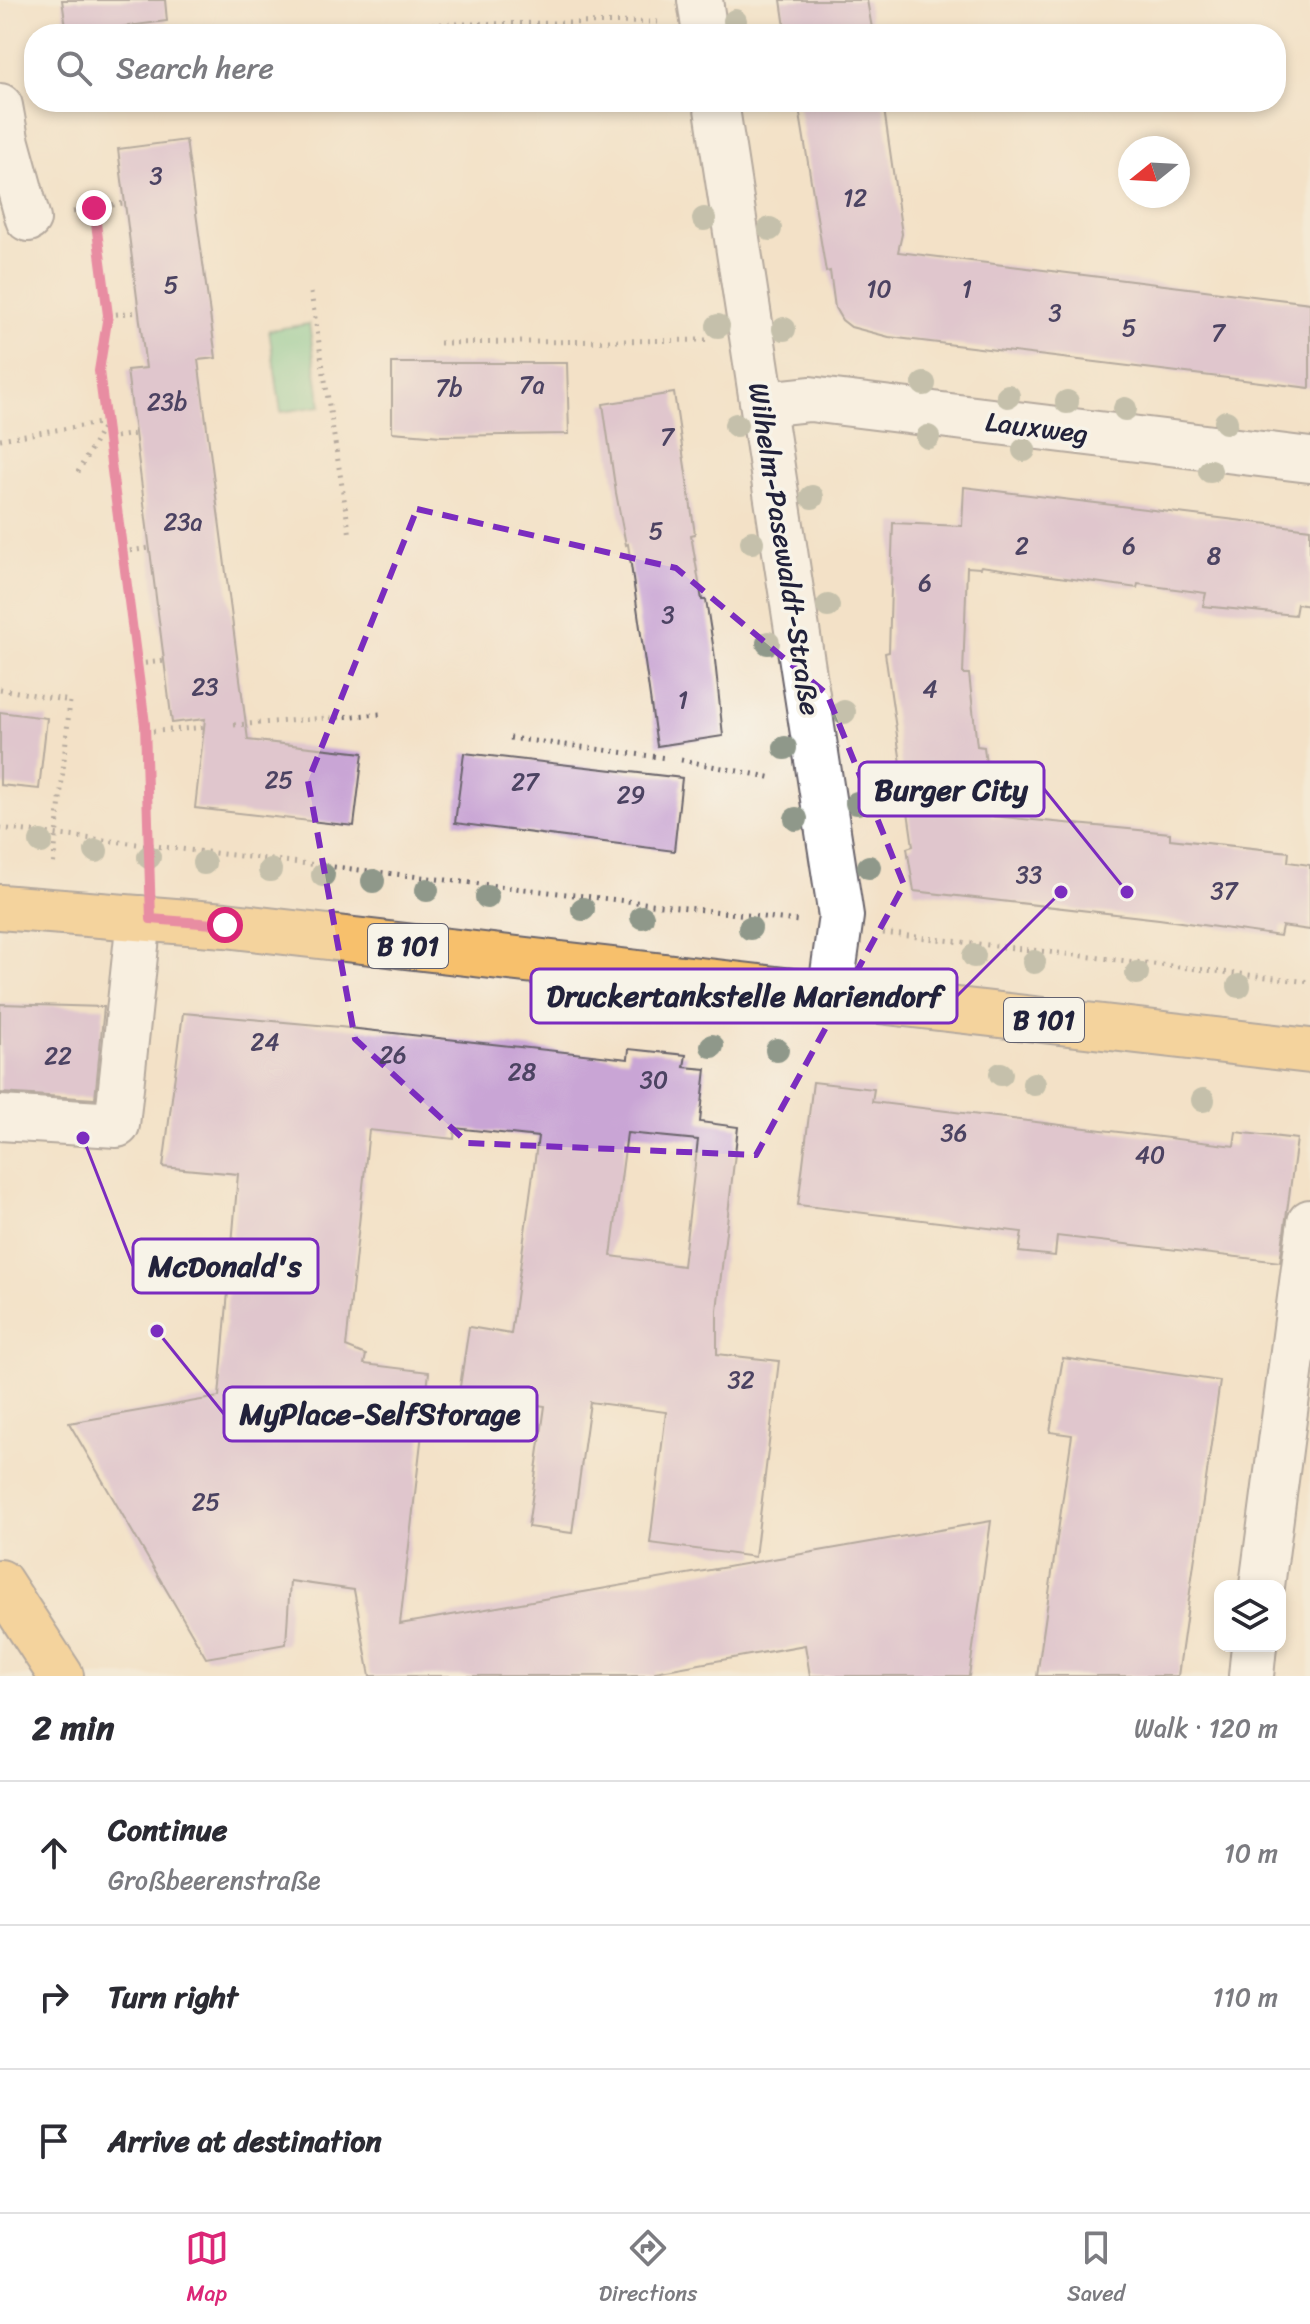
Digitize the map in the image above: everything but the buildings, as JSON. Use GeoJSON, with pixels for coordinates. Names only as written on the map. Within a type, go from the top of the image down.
{"type":"FeatureCollection","features":[{"type":"Feature","properties":{"kind":"main road","name":"B 101"},"geometry":{"type":"LineString","coordinates":[[0,907],[225,925],[1310,1051]]}},
{"type":"Feature","properties":{"kind":"main road"},"geometry":{"type":"LineString","coordinates":[[0,1582],[61,1676]]}},
{"type":"Feature","properties":{"kind":"street"},"geometry":{"type":"LineString","coordinates":[[700,0],[704,24]]}},
{"type":"Feature","properties":{"kind":"street"},"geometry":{"type":"LineString","coordinates":[[0,106],[28,219]]}},
{"type":"Feature","properties":{"kind":"street","name":"Wilhelm-Pasewaldt-Straße"},"geometry":{"type":"LineString","coordinates":[[718,112],[841,916],[830,995]]}},
{"type":"Feature","properties":{"kind":"street","name":"Lauxweg"},"geometry":{"type":"LineString","coordinates":[[764,404],[810,399],[1310,460]]}},
{"type":"Feature","properties":{"kind":"street"},"geometry":{"type":"LineString","coordinates":[[0,1118],[117,1125],[145,919]]}},
{"type":"Feature","properties":{"kind":"street"},"geometry":{"type":"LineString","coordinates":[[1263,1580],[1310,1222]]}},
{"type":"Feature","properties":{"kind":"street"},"geometry":{"type":"LineString","coordinates":[[1251,1676],[1253,1652]]}},
{"type":"Feature","properties":{"kind":"path"},"geometry":{"type":"LineString","coordinates":[[465,24],[660,22]]}},
{"type":"Feature","properties":{"kind":"path"},"geometry":{"type":"LineString","coordinates":[[28,219],[124,203]]}},
{"type":"Feature","properties":{"kind":"path"},"geometry":{"type":"LineString","coordinates":[[94,208],[108,315],[99,371],[145,732],[148,843],[145,919]]}},
{"type":"Feature","properties":{"kind":"path"},"geometry":{"type":"LineString","coordinates":[[311,293],[350,536]]}},
{"type":"Feature","properties":{"kind":"path"},"geometry":{"type":"LineString","coordinates":[[108,315],[139,312]]}},
{"type":"Feature","properties":{"kind":"path"},"geometry":{"type":"LineString","coordinates":[[440,343],[708,340]]}},
{"type":"Feature","properties":{"kind":"path"},"geometry":{"type":"LineString","coordinates":[[0,439],[106,422]]}},
{"type":"Feature","properties":{"kind":"path"},"geometry":{"type":"LineString","coordinates":[[78,472],[106,422]]}},
{"type":"Feature","properties":{"kind":"path"},"geometry":{"type":"LineString","coordinates":[[108,438],[135,434]]}},
{"type":"Feature","properties":{"kind":"path"},"geometry":{"type":"LineString","coordinates":[[122,552],[150,548]]}},
{"type":"Feature","properties":{"kind":"path"},"geometry":{"type":"LineString","coordinates":[[137,664],[165,661]]}},
{"type":"Feature","properties":{"kind":"path"},"geometry":{"type":"LineString","coordinates":[[0,689],[70,701],[49,911]]}},
{"type":"Feature","properties":{"kind":"path"},"geometry":{"type":"LineString","coordinates":[[234,725],[380,714]]}},
{"type":"Feature","properties":{"kind":"path"},"geometry":{"type":"LineString","coordinates":[[145,732],[208,727]]}},
{"type":"Feature","properties":{"kind":"path"},"geometry":{"type":"LineString","coordinates":[[510,738],[667,758]]}},
{"type":"Feature","properties":{"kind":"path"},"geometry":{"type":"LineString","coordinates":[[681,760],[774,778]]}},
{"type":"Feature","properties":{"kind":"path"},"geometry":{"type":"LineString","coordinates":[[0,828],[148,843],[403,877],[805,921]]}},
{"type":"Feature","properties":{"kind":"path"},"geometry":{"type":"LineString","coordinates":[[875,932],[1310,982]]}},
{"type":"Feature","properties":{"kind":"highlighted area"},"geometry":{"type":"Polygon","coordinates":[[[417,509],[676,568],[827,694],[904,885],[756,1155],[468,1143],[355,1039],[308,781],[417,509]]]}},
{"type":"Feature","properties":{"kind":"green space"},"geometry":{"type":"Polygon","coordinates":[[[309,324],[321,406],[281,412],[269,330],[309,324]]]}},
{"type":"Feature","properties":{"kind":"place","name":"Druckertankstelle Mariendorf"},"geometry":{"type":"Point","coordinates":[1061,892]}},
{"type":"Feature","properties":{"kind":"place","name":"Burger City"},"geometry":{"type":"Point","coordinates":[1127,892]}},
{"type":"Feature","properties":{"kind":"place","name":"McDonald's"},"geometry":{"type":"Point","coordinates":[83,1138]}},
{"type":"Feature","properties":{"kind":"place","name":"MyPlace-SelfStorage"},"geometry":{"type":"Point","coordinates":[157,1331]}},
{"type":"Feature","properties":{"kind":"route"},"geometry":{"type":"LineString","coordinates":[[94,208],[108,315],[99,371],[145,724],[151,919],[225,925]]}}]}
